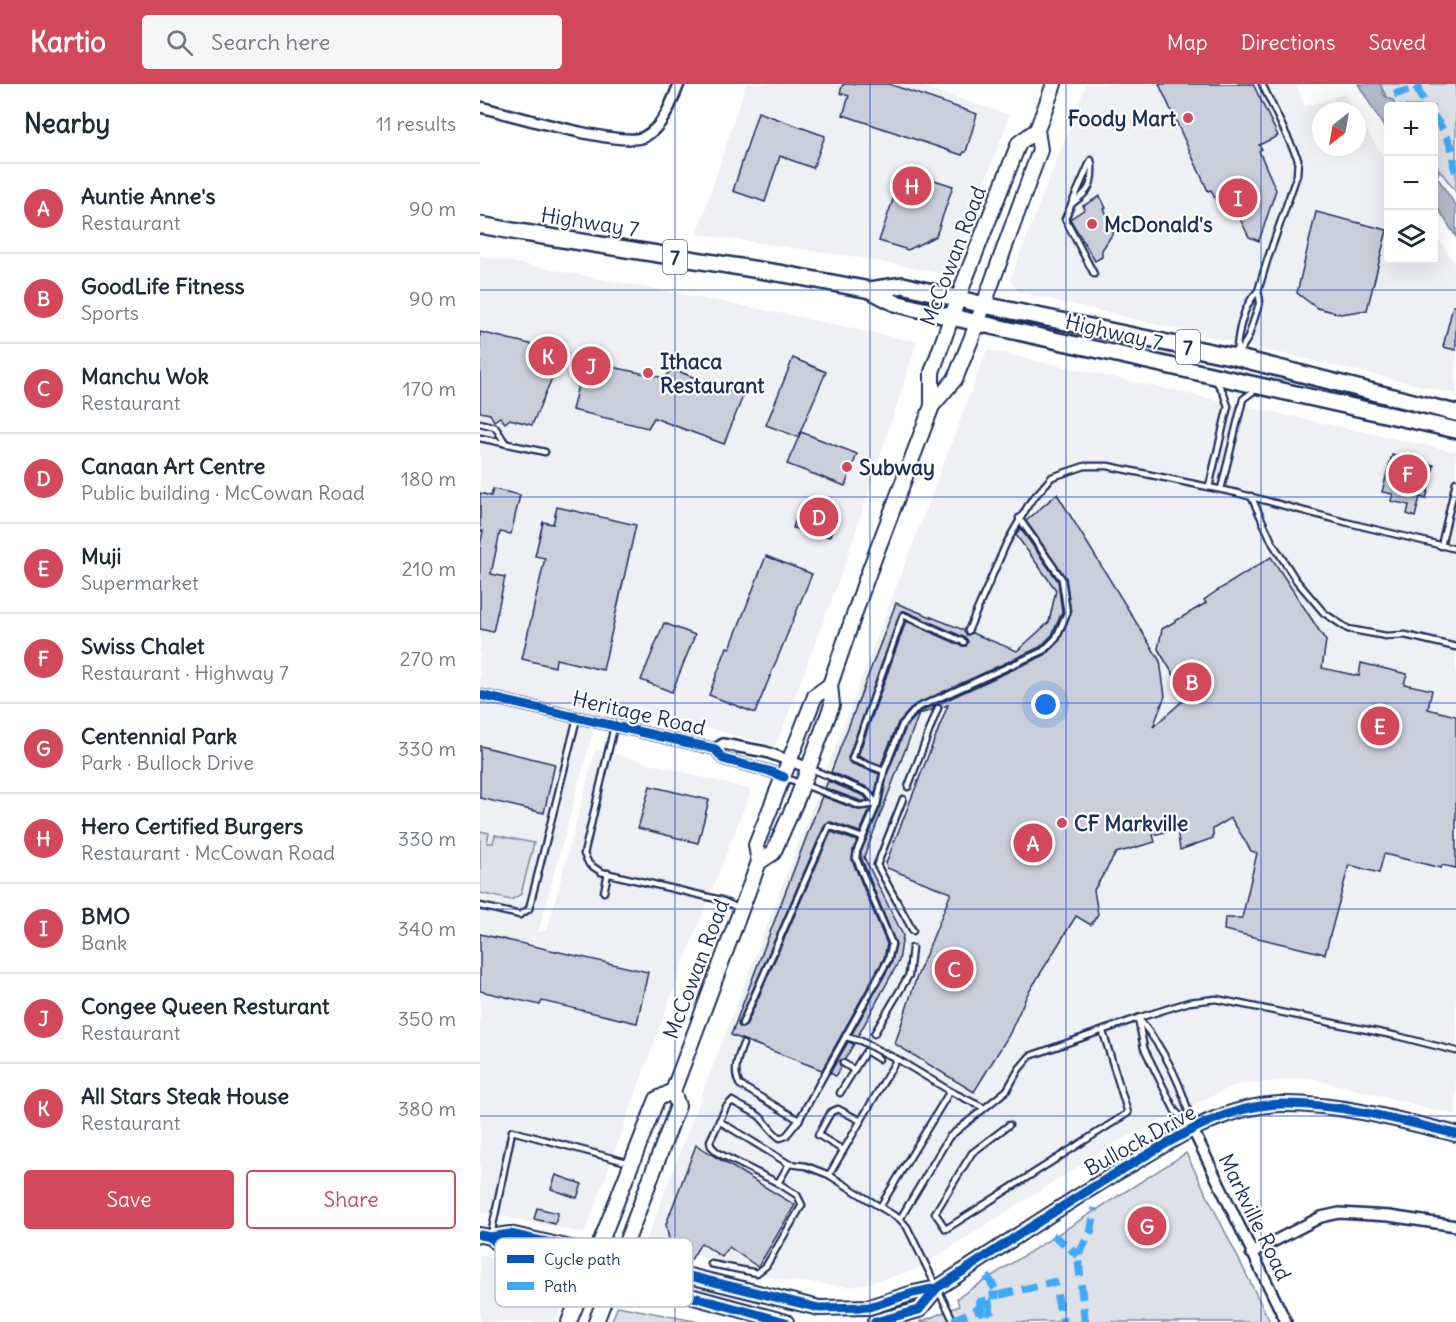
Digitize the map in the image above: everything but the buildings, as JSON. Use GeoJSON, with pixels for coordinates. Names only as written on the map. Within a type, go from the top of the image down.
{"type":"FeatureCollection","features":[{"type":"Feature","properties":{"kind":"main road","name":"McCowan Road"},"geometry":{"type":"LineString","coordinates":[[759,862],[773,853],[803,784],[832,705],[830,685],[867,577],[932,406],[955,379],[978,323],[1040,150],[1037,130],[1054,84]]}},
{"type":"Feature","properties":{"kind":"main road","name":"McCowan Road"},"geometry":{"type":"LineString","coordinates":[[932,406],[932,372],[958,298],[1019,143],[1037,130]]}},
{"type":"Feature","properties":{"kind":"main road","name":"Highway 7"},"geometry":{"type":"LineString","coordinates":[[480,225],[870,290],[895,303],[951,317],[1456,430]]}},
{"type":"Feature","properties":{"kind":"main road","name":"Highway 7"},"geometry":{"type":"LineString","coordinates":[[870,290],[903,285],[984,305],[1235,357],[1456,413]]}},
{"type":"Feature","properties":{"kind":"main road","name":"McCowan Road"},"geometry":{"type":"LineString","coordinates":[[629,1238],[678,1106],[673,1091],[759,862],[756,845],[815,696],[830,685]]}},
{"type":"Feature","properties":{"kind":"main road","name":"McCowan Road"},"geometry":{"type":"LineString","coordinates":[[602,1238],[657,1099],[673,1091]]}},
{"type":"Feature","properties":{"kind":"main road","name":"Bullock Drive"},"geometry":{"type":"LineString","coordinates":[[875,1322],[919,1310],[938,1288],[1085,1191],[1192,1128],[1228,1114],[1280,1104],[1304,1105],[1392,1119],[1456,1134]]}},
{"type":"Feature","properties":{"kind":"main road","name":"Bullock Drive"},"geometry":{"type":"LineString","coordinates":[[485,1236],[510,1234],[528,1238]]}},
{"type":"Feature","properties":{"kind":"main road","name":"Bullock Drive"},"geometry":{"type":"LineString","coordinates":[[693,1277],[819,1308],[869,1307],[913,1293],[938,1288]]}},
{"type":"Feature","properties":{"kind":"main road"},"geometry":{"type":"LineString","coordinates":[[693,1299],[761,1319],[786,1322]]}},
{"type":"Feature","properties":{"kind":"main road","name":"McCowan Road"},"geometry":{"type":"LineString","coordinates":[[569,1322],[575,1307]]}},
{"type":"Feature","properties":{"kind":"main road","name":"McCowan Road"},"geometry":{"type":"LineString","coordinates":[[596,1322],[602,1307]]}},
{"type":"Feature","properties":{"kind":"street"},"geometry":{"type":"LineString","coordinates":[[480,107],[620,140],[642,138],[660,124],[679,84]]}},
{"type":"Feature","properties":{"kind":"street","name":"Heritage Road"},"geometry":{"type":"LineString","coordinates":[[480,695],[715,749],[723,759],[784,777]]}},
{"type":"Feature","properties":{"kind":"street","name":"Heritage Road"},"geometry":{"type":"LineString","coordinates":[[715,749],[723,744],[766,752],[808,768]]}},
{"type":"Feature","properties":{"kind":"street","name":"Markville Road"},"geometry":{"type":"LineString","coordinates":[[1192,1128],[1286,1322]]}},
{"type":"Feature","properties":{"kind":"street"},"geometry":{"type":"LineString","coordinates":[[1251,1253],[1322,1217],[1339,1213],[1389,1216],[1456,1226]]}},
{"type":"Feature","properties":{"kind":"lane"},"geometry":{"type":"LineString","coordinates":[[1235,357],[1248,338],[1260,301],[1258,291],[1297,175],[1298,159],[1262,84]]}},
{"type":"Feature","properties":{"kind":"lane"},"geometry":{"type":"LineString","coordinates":[[1072,204],[1086,194],[1093,178],[1091,160],[1065,219],[1094,274]]}},
{"type":"Feature","properties":{"kind":"lane"},"geometry":{"type":"LineString","coordinates":[[1235,357],[1237,335],[1251,297],[1258,291]]}},
{"type":"Feature","properties":{"kind":"lane"},"geometry":{"type":"LineString","coordinates":[[1209,487],[1228,406],[1213,376]]}},
{"type":"Feature","properties":{"kind":"lane"},"geometry":{"type":"LineString","coordinates":[[1221,489],[1243,399],[1261,386]]}},
{"type":"Feature","properties":{"kind":"lane"},"geometry":{"type":"LineString","coordinates":[[480,423],[495,426],[506,444]]}},
{"type":"Feature","properties":{"kind":"lane"},"geometry":{"type":"LineString","coordinates":[[480,438],[545,452]]}},
{"type":"Feature","properties":{"kind":"lane"},"geometry":{"type":"LineString","coordinates":[[968,631],[1006,543],[1030,502],[1052,477],[1085,466],[1108,466],[1221,489],[1456,549]]}},
{"type":"Feature","properties":{"kind":"lane"},"geometry":{"type":"LineString","coordinates":[[1441,546],[1456,482]]}},
{"type":"Feature","properties":{"kind":"lane"},"geometry":{"type":"LineString","coordinates":[[1251,496],[1270,538],[1290,571],[1324,613],[1348,629],[1386,636],[1405,635],[1456,647]]}},
{"type":"Feature","properties":{"kind":"lane"},"geometry":{"type":"LineString","coordinates":[[711,1264],[757,1273],[766,1266],[802,1205],[798,1195],[718,1153],[711,1146],[710,1141],[726,1107],[732,1101],[758,1116],[780,1138],[786,1136],[799,1120],[888,960],[892,944],[856,858],[877,804],[884,771],[902,724],[917,708],[1043,651],[1056,638],[1066,613],[1062,579],[1019,518]]}},
{"type":"Feature","properties":{"kind":"lane"},"geometry":{"type":"LineString","coordinates":[[884,771],[852,759],[903,615],[964,642]]}},
{"type":"Feature","properties":{"kind":"lane"},"geometry":{"type":"LineString","coordinates":[[908,787],[938,708]]}},
{"type":"Feature","properties":{"kind":"lane"},"geometry":{"type":"LineString","coordinates":[[480,906],[520,915],[529,909],[577,718]]}},
{"type":"Feature","properties":{"kind":"lane"},"geometry":{"type":"LineString","coordinates":[[614,727],[584,854],[590,864],[601,872],[721,900],[741,910]]}},
{"type":"Feature","properties":{"kind":"lane"},"geometry":{"type":"LineString","coordinates":[[808,768],[867,792],[877,804]]}},
{"type":"Feature","properties":{"kind":"lane"},"geometry":{"type":"LineString","coordinates":[[784,777],[860,807],[877,804]]}},
{"type":"Feature","properties":{"kind":"lane"},"geometry":{"type":"LineString","coordinates":[[903,799],[874,866],[913,931]]}},
{"type":"Feature","properties":{"kind":"lane"},"geometry":{"type":"LineString","coordinates":[[742,1024],[829,826],[863,838]]}},
{"type":"Feature","properties":{"kind":"lane"},"geometry":{"type":"LineString","coordinates":[[604,892],[608,873]]}},
{"type":"Feature","properties":{"kind":"lane"},"geometry":{"type":"LineString","coordinates":[[874,1034],[909,975],[912,948]]}},
{"type":"Feature","properties":{"kind":"lane"},"geometry":{"type":"LineString","coordinates":[[900,1220],[949,1137],[1007,1090],[1019,1069],[1030,1056],[1189,1002],[1215,999],[1397,1036],[1456,1051]]}},
{"type":"Feature","properties":{"kind":"lane"},"geometry":{"type":"LineString","coordinates":[[1138,1018],[1144,1047],[1175,1111],[1192,1128]]}},
{"type":"Feature","properties":{"kind":"lane"},"geometry":{"type":"LineString","coordinates":[[1138,1018],[1160,1046],[1187,1104],[1192,1128]]}},
{"type":"Feature","properties":{"kind":"lane"},"geometry":{"type":"LineString","coordinates":[[1009,1125],[972,1153],[963,1165],[935,1213],[946,1229],[1128,1113],[1103,1032]]}},
{"type":"Feature","properties":{"kind":"lane"},"geometry":{"type":"LineString","coordinates":[[846,1037],[861,1041],[897,1059],[950,1091],[984,1108]]}},
{"type":"Feature","properties":{"kind":"lane"},"geometry":{"type":"LineString","coordinates":[[743,1044],[737,1060],[736,1079],[740,1085],[799,1120]]}},
{"type":"Feature","properties":{"kind":"lane"},"geometry":{"type":"LineString","coordinates":[[840,1093],[865,1052],[879,1059]]}},
{"type":"Feature","properties":{"kind":"lane"},"geometry":{"type":"LineString","coordinates":[[829,1175],[897,1059]]}},
{"type":"Feature","properties":{"kind":"lane"},"geometry":{"type":"LineString","coordinates":[[843,1063],[854,1070]]}},
{"type":"Feature","properties":{"kind":"lane"},"geometry":{"type":"LineString","coordinates":[[880,1207],[950,1091]]}},
{"type":"Feature","properties":{"kind":"lane"},"geometry":{"type":"LineString","coordinates":[[843,1150],[818,1135],[831,1112],[838,1109],[861,1121]]}},
{"type":"Feature","properties":{"kind":"lane"},"geometry":{"type":"LineString","coordinates":[[719,1122],[789,1164],[806,1166],[829,1175],[900,1220],[907,1227],[954,1322]]}},
{"type":"Feature","properties":{"kind":"lane"},"geometry":{"type":"LineString","coordinates":[[485,1236],[512,1131],[632,1163]]}},
{"type":"Feature","properties":{"kind":"lane"},"geometry":{"type":"LineString","coordinates":[[778,1183],[789,1164]]}},
{"type":"Feature","properties":{"kind":"shaded area"},"geometry":{"type":"Polygon","coordinates":[[[746,84],[913,84],[1010,115],[950,275],[850,256],[697,234],[746,84]]]}},
{"type":"Feature","properties":{"kind":"shaded area"},"geometry":{"type":"Polygon","coordinates":[[[1086,84],[1297,84],[1304,107],[1312,104],[1312,156],[1366,156],[1366,129],[1384,158],[1384,264],[1438,264],[1438,238],[1456,266],[1456,394],[1018,292],[1010,280],[1086,84]]]}},
{"type":"Feature","properties":{"kind":"shaded area"},"geometry":{"type":"Polygon","coordinates":[[[1379,84],[1456,84],[1456,192],[1438,168],[1438,102],[1390,102],[1379,84]]]}},
{"type":"Feature","properties":{"kind":"shaded area"},"geometry":{"type":"Polygon","coordinates":[[[1344,94],[1349,102],[1319,102],[1344,94]]]}},
{"type":"Feature","properties":{"kind":"shaded area"},"geometry":{"type":"Polygon","coordinates":[[[480,256],[780,313],[917,342],[848,556],[776,746],[675,719],[600,706],[538,933],[547,930],[596,749],[751,790],[681,969],[585,1233],[480,1212],[480,256]]]}},
{"type":"Feature","properties":{"kind":"shaded area"},"geometry":{"type":"Polygon","coordinates":[[[987,350],[1456,452],[1456,1115],[1311,1078],[1235,1085],[1113,1144],[915,1270],[854,1287],[786,1281],[693,1254],[693,1238],[647,1238],[987,350]]]}},
{"type":"Feature","properties":{"kind":"shaded area"},"geometry":{"type":"Polygon","coordinates":[[[480,831],[489,833],[487,843],[493,843],[495,835],[534,843],[521,894],[511,900],[480,893],[480,831]]]}},
{"type":"Feature","properties":{"kind":"shaded area"},"geometry":{"type":"Polygon","coordinates":[[[1186,1153],[1270,1322],[920,1322],[959,1306],[957,1298],[1186,1153]]]}},
{"type":"Feature","properties":{"kind":"shaded area"},"geometry":{"type":"Polygon","coordinates":[[[480,1255],[495,1258],[495,1307],[562,1307],[556,1322],[480,1322],[480,1255]]]}},
{"type":"Feature","properties":{"kind":"shaded area"},"geometry":{"type":"Polygon","coordinates":[[[618,1307],[623,1307],[699,1322],[611,1322],[618,1307]]]}},
{"type":"Feature","properties":{"kind":"water"},"geometry":{"type":"Polygon","coordinates":[[[1358,84],[1381,84],[1384,95],[1393,100],[1394,102],[1384,102],[1384,127],[1358,84]]]}},
{"type":"Feature","properties":{"kind":"water"},"geometry":{"type":"Polygon","coordinates":[[[1438,179],[1456,206],[1456,237],[1438,208],[1438,179]]]}},
{"type":"Feature","properties":{"kind":"marked path"},"geometry":{"type":"LineString","coordinates":[[1394,94],[1411,90],[1421,84]]}},
{"type":"Feature","properties":{"kind":"marked path"},"geometry":{"type":"LineString","coordinates":[[1416,87],[1424,102]]}},
{"type":"Feature","properties":{"kind":"marked path"},"geometry":{"type":"LineString","coordinates":[[1438,123],[1453,152],[1456,171]]}},
{"type":"Feature","properties":{"kind":"marked path"},"geometry":{"type":"LineString","coordinates":[[1085,1322],[1078,1256],[1091,1231],[1095,1208]]}},
{"type":"Feature","properties":{"kind":"marked path"},"geometry":{"type":"LineString","coordinates":[[1052,1235],[1078,1256]]}},
{"type":"Feature","properties":{"kind":"marked path"},"geometry":{"type":"LineString","coordinates":[[987,1276],[999,1295],[1054,1282],[1063,1322]]}},
{"type":"Feature","properties":{"kind":"marked path"},"geometry":{"type":"LineString","coordinates":[[981,1310],[980,1302],[988,1300],[987,1296],[999,1295]]}},
{"type":"Feature","properties":{"kind":"marked path"},"geometry":{"type":"LineString","coordinates":[[988,1300],[992,1322]]}},
{"type":"Feature","properties":{"kind":"marked path"},"geometry":{"type":"LineString","coordinates":[[953,1320],[981,1308],[984,1322]]}},
{"type":"Feature","properties":{"kind":"cycle path"},"geometry":{"type":"LineString","coordinates":[[480,695],[715,749],[723,759],[784,777]]}},
{"type":"Feature","properties":{"kind":"cycle path"},"geometry":{"type":"LineString","coordinates":[[875,1322],[919,1310],[937,1288],[1081,1194],[1183,1134],[1240,1110],[1281,1104],[1325,1106],[1369,1113],[1456,1134]]}},
{"type":"Feature","properties":{"kind":"cycle path"},"geometry":{"type":"LineString","coordinates":[[480,1235],[490,1237],[510,1234],[528,1238]]}},
{"type":"Feature","properties":{"kind":"cycle path"},"geometry":{"type":"LineString","coordinates":[[490,1237],[495,1241]]}},
{"type":"Feature","properties":{"kind":"cycle path"},"geometry":{"type":"LineString","coordinates":[[693,1277],[819,1308],[869,1307],[937,1288]]}},
{"type":"Feature","properties":{"kind":"cycle path"},"geometry":{"type":"LineString","coordinates":[[693,1297],[786,1322]]}},
{"type":"Feature","properties":{"kind":"place","name":"Foody Mart"},"geometry":{"type":"Point","coordinates":[1188,118]}},
{"type":"Feature","properties":{"kind":"place","name":"Hero Certified Burgers"},"geometry":{"type":"Point","coordinates":[912,186]}},
{"type":"Feature","properties":{"kind":"place","name":"BMO"},"geometry":{"type":"Point","coordinates":[1238,198]}},
{"type":"Feature","properties":{"kind":"place","name":"McDonald's"},"geometry":{"type":"Point","coordinates":[1092,224]}},
{"type":"Feature","properties":{"kind":"place","name":"All Stars Steak House"},"geometry":{"type":"Point","coordinates":[548,356]}},
{"type":"Feature","properties":{"kind":"place","name":"Congee Queen Resturant"},"geometry":{"type":"Point","coordinates":[591,366]}},
{"type":"Feature","properties":{"kind":"place","name":"Ithaca Restaurant"},"geometry":{"type":"Point","coordinates":[648,373]}},
{"type":"Feature","properties":{"kind":"place","name":"Subway"},"geometry":{"type":"Point","coordinates":[847,467]}},
{"type":"Feature","properties":{"kind":"place","name":"Swiss Chalet"},"geometry":{"type":"Point","coordinates":[1408,474]}},
{"type":"Feature","properties":{"kind":"place","name":"Canaan Art Centre"},"geometry":{"type":"Point","coordinates":[819,517]}},
{"type":"Feature","properties":{"kind":"place","name":"GoodLife Fitness"},"geometry":{"type":"Point","coordinates":[1192,682]}},
{"type":"Feature","properties":{"kind":"place","name":"Muji"},"geometry":{"type":"Point","coordinates":[1380,726]}},
{"type":"Feature","properties":{"kind":"place","name":"CF Markville"},"geometry":{"type":"Point","coordinates":[1062,823]}},
{"type":"Feature","properties":{"kind":"place","name":"Auntie Anne's"},"geometry":{"type":"Point","coordinates":[1033,843]}},
{"type":"Feature","properties":{"kind":"place","name":"Manchu Wok"},"geometry":{"type":"Point","coordinates":[954,969]}},
{"type":"Feature","properties":{"kind":"place","name":"Centennial Park"},"geometry":{"type":"Point","coordinates":[1147,1226]}}]}
